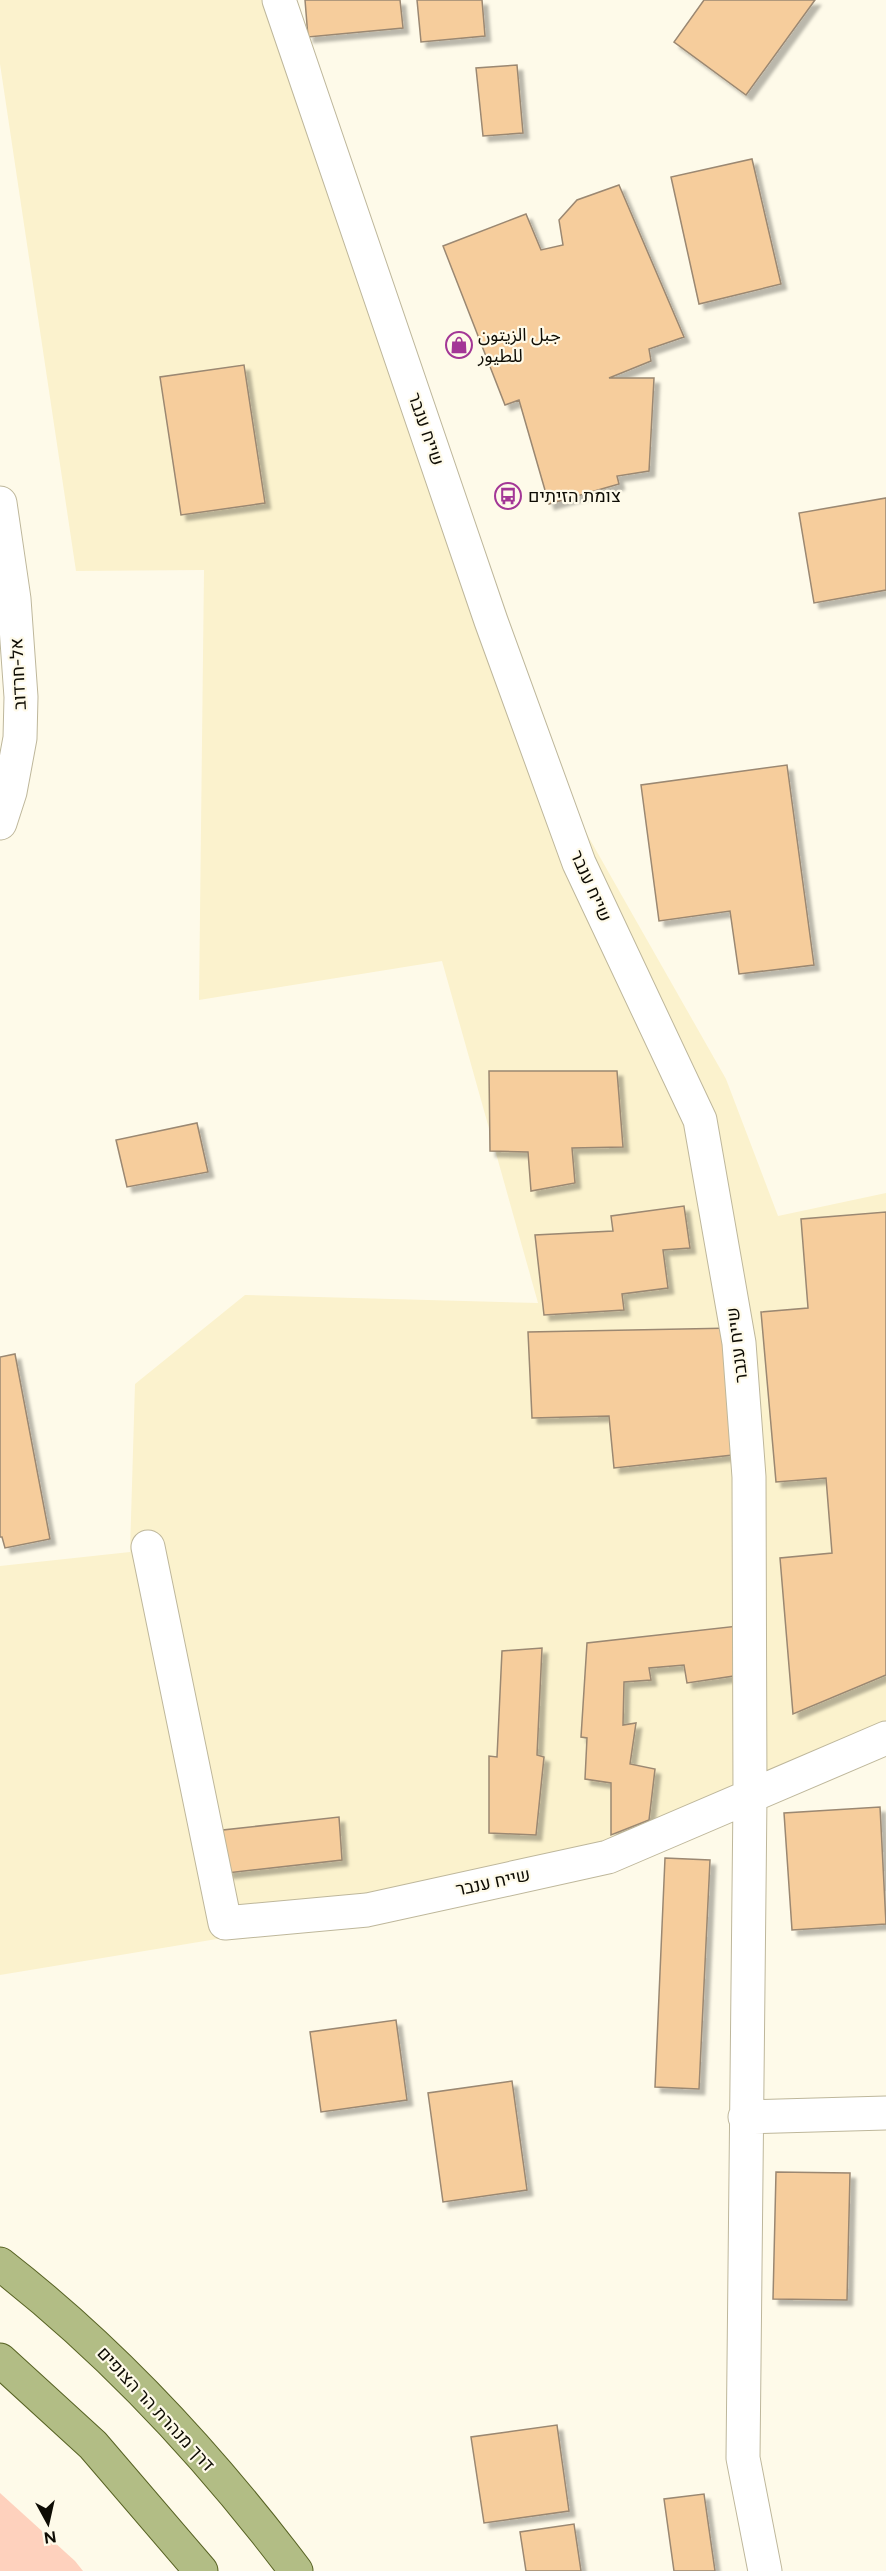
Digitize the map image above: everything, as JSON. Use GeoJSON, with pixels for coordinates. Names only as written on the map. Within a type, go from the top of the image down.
{"type":"FeatureCollection","features":[{"type":"Feature","properties":{"kind":"main road","name":"דרך מנהרת הר הצופים"},"geometry":{"type":"LineString","coordinates":[[0,2264],[82,2331],[147,2393],[268,2534],[296,2571]]}},
{"type":"Feature","properties":{"kind":"main road"},"geometry":{"type":"LineString","coordinates":[[0,2360],[93,2445],[201,2571]]}},
{"type":"Feature","properties":{"kind":"street","name":"שייח ענבר"},"geometry":{"type":"LineString","coordinates":[[279,0],[491,621],[579,863],[700,1120],[740,1343],[749,1477],[750,1797]]}},
{"type":"Feature","properties":{"kind":"street","name":"אל-חרדוב"},"geometry":{"type":"LineString","coordinates":[[0,503],[14,599],[21,698],[20,738],[0,823]]}},
{"type":"Feature","properties":{"kind":"street","name":"אל-חרדוב"},"geometry":{"type":"LineString","coordinates":[[0,790],[8,775],[20,738]]}},
{"type":"Feature","properties":{"kind":"street","name":"שייח ענבר"},"geometry":{"type":"LineString","coordinates":[[148,1547],[225,1923],[367,1910],[608,1857],[886,1738]]}},
{"type":"Feature","properties":{"kind":"street"},"geometry":{"type":"LineString","coordinates":[[750,1797],[743,2458],[765,2571]]}},
{"type":"Feature","properties":{"kind":"street"},"geometry":{"type":"LineString","coordinates":[[745,2117],[886,2113]]}},
{"type":"Feature","properties":{"kind":"shaded area"},"geometry":{"type":"Polygon","coordinates":[[[0,0],[270,0],[488,660],[726,1079],[778,1216],[886,1193],[886,1727],[637,1855],[440,1902],[0,1975],[0,1566],[130,1552],[135,1384],[245,1295],[538,1303],[442,961],[199,1000],[204,570],[76,571],[0,64],[0,0]]]}},
{"type":"Feature","properties":{"kind":"shaded area"},"geometry":{"type":"Polygon","coordinates":[[[0,2493],[75,2561],[83,2571],[0,2571],[0,2493]]]}},
{"type":"Feature","properties":{"kind":"building"},"geometry":{"type":"Polygon","coordinates":[[[305,0],[400,0],[403,28],[308,37],[305,0]]]}},
{"type":"Feature","properties":{"kind":"building"},"geometry":{"type":"Polygon","coordinates":[[[417,0],[482,0],[485,36],[421,42],[417,0]]]}},
{"type":"Feature","properties":{"kind":"building"},"geometry":{"type":"Polygon","coordinates":[[[704,0],[815,0],[746,95],[674,42],[704,0]]]}},
{"type":"Feature","properties":{"kind":"building"},"geometry":{"type":"Polygon","coordinates":[[[517,65],[523,133],[483,136],[476,68],[517,65]]]}},
{"type":"Feature","properties":{"kind":"building"},"geometry":{"type":"Polygon","coordinates":[[[752,159],[781,284],[699,304],[671,177],[752,159]]]}},
{"type":"Feature","properties":{"kind":"building"},"geometry":{"type":"Polygon","coordinates":[[[619,185],[684,337],[649,349],[651,361],[609,378],[654,378],[649,471],[617,476],[619,484],[549,504],[519,400],[505,405],[443,246],[526,214],[541,250],[563,245],[559,220],[577,200],[619,185]]]}},
{"type":"Feature","properties":{"kind":"building"},"geometry":{"type":"Polygon","coordinates":[[[244,365],[265,503],[181,515],[160,377],[244,365]]]}},
{"type":"Feature","properties":{"kind":"building"},"geometry":{"type":"Polygon","coordinates":[[[886,498],[886,590],[814,603],[799,513],[886,498]]]}},
{"type":"Feature","properties":{"kind":"building"},"geometry":{"type":"Polygon","coordinates":[[[787,765],[814,965],[739,974],[730,911],[659,921],[641,785],[787,765]]]}},
{"type":"Feature","properties":{"kind":"building"},"geometry":{"type":"Polygon","coordinates":[[[489,1071],[617,1071],[623,1147],[572,1148],[575,1183],[531,1191],[528,1152],[490,1151],[489,1071]]]}},
{"type":"Feature","properties":{"kind":"building"},"geometry":{"type":"Polygon","coordinates":[[[197,1123],[208,1172],[127,1187],[116,1140],[197,1123]]]}},
{"type":"Feature","properties":{"kind":"building"},"geometry":{"type":"Polygon","coordinates":[[[684,1206],[690,1248],[663,1250],[668,1288],[622,1294],[624,1310],[544,1315],[535,1235],[613,1231],[611,1216],[684,1206]]]}},
{"type":"Feature","properties":{"kind":"building"},"geometry":{"type":"Polygon","coordinates":[[[886,1212],[886,1675],[793,1714],[780,1558],[832,1553],[826,1478],[776,1482],[761,1312],[808,1308],[801,1219],[886,1212]]]}},
{"type":"Feature","properties":{"kind":"building"},"geometry":{"type":"Polygon","coordinates":[[[734,1328],[742,1454],[614,1468],[609,1416],[532,1418],[528,1332],[734,1328]]]}},
{"type":"Feature","properties":{"kind":"building"},"geometry":{"type":"Polygon","coordinates":[[[15,1354],[50,1539],[5,1548],[2,1537],[0,1537],[0,1357],[15,1354]]]}},
{"type":"Feature","properties":{"kind":"building"},"geometry":{"type":"Polygon","coordinates":[[[747,1625],[747,1674],[687,1683],[684,1665],[649,1668],[651,1680],[624,1682],[623,1725],[636,1723],[630,1764],[655,1769],[649,1820],[611,1835],[611,1783],[585,1779],[587,1738],[581,1737],[587,1643],[747,1625]]]}},
{"type":"Feature","properties":{"kind":"building"},"geometry":{"type":"Polygon","coordinates":[[[542,1648],[537,1755],[544,1757],[536,1835],[489,1833],[489,1756],[497,1757],[502,1651],[542,1648]]]}},
{"type":"Feature","properties":{"kind":"building"},"geometry":{"type":"Polygon","coordinates":[[[880,1807],[886,1924],[792,1930],[784,1813],[880,1807]]]}},
{"type":"Feature","properties":{"kind":"building"},"geometry":{"type":"Polygon","coordinates":[[[339,1817],[342,1860],[227,1873],[223,1830],[339,1817]]]}},
{"type":"Feature","properties":{"kind":"building"},"geometry":{"type":"Polygon","coordinates":[[[665,1858],[710,1860],[699,2089],[655,2087],[665,1858]]]}},
{"type":"Feature","properties":{"kind":"building"},"geometry":{"type":"Polygon","coordinates":[[[396,2020],[407,2100],[321,2112],[310,2032],[396,2020]]]}},
{"type":"Feature","properties":{"kind":"building"},"geometry":{"type":"Polygon","coordinates":[[[512,2081],[527,2190],[443,2202],[428,2093],[512,2081]]]}},
{"type":"Feature","properties":{"kind":"building"},"geometry":{"type":"Polygon","coordinates":[[[776,2172],[850,2173],[847,2300],[773,2299],[776,2172]]]}},
{"type":"Feature","properties":{"kind":"building"},"geometry":{"type":"Polygon","coordinates":[[[557,2425],[569,2511],[484,2523],[471,2437],[557,2425]]]}},
{"type":"Feature","properties":{"kind":"building"},"geometry":{"type":"Polygon","coordinates":[[[704,2494],[715,2571],[674,2571],[664,2499],[704,2494]]]}},
{"type":"Feature","properties":{"kind":"building"},"geometry":{"type":"Polygon","coordinates":[[[574,2524],[581,2571],[526,2571],[520,2532],[574,2524]]]}},
{"type":"Feature","properties":{"kind":"place","name":"جبل الزيتون للطيور"},"geometry":{"type":"Point","coordinates":[459,345]}},
{"type":"Feature","properties":{"kind":"place","name":"צומת הזיתים"},"geometry":{"type":"Point","coordinates":[508,496]}}]}
